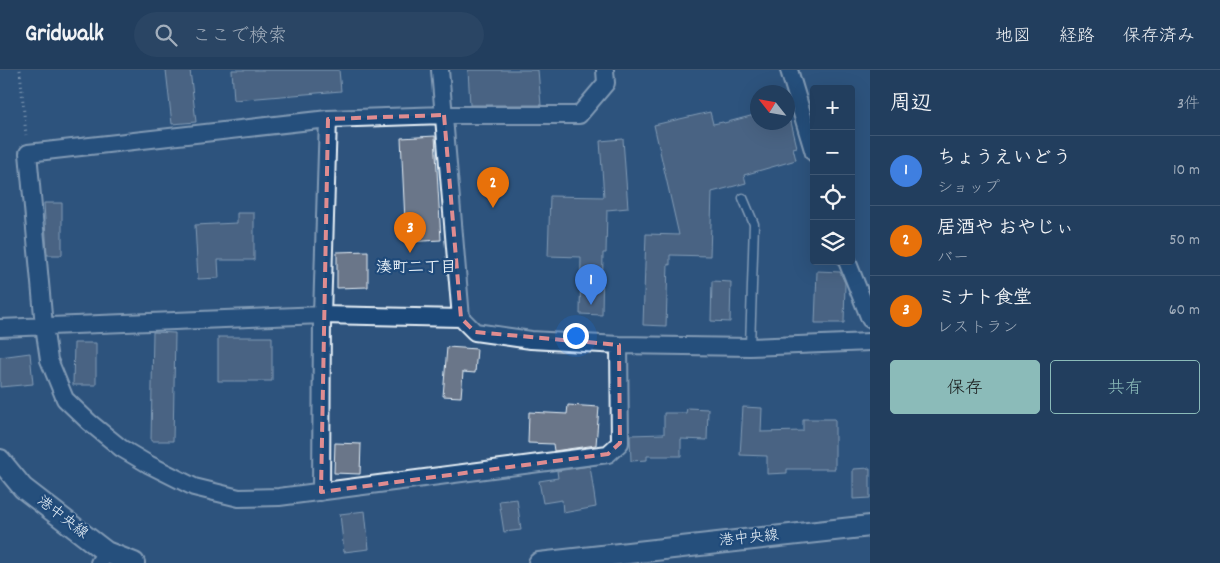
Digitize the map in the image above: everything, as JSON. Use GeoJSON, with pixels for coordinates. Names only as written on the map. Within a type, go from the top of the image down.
{"type":"FeatureCollection","features":[{"type":"Feature","properties":{"kind":"street"},"geometry":{"type":"LineString","coordinates":[[440,70],[461,318],[475,332],[531,340],[619,345],[750,347],[870,342]]}},
{"type":"Feature","properties":{"kind":"street"},"geometry":{"type":"LineString","coordinates":[[605,70],[606,83],[579,115],[444,115],[328,119],[28,153],[44,326],[49,360],[65,399],[89,422],[121,448],[194,487],[239,498],[279,497],[608,454],[620,443],[619,345]]}},
{"type":"Feature","properties":{"kind":"street"},"geometry":{"type":"LineString","coordinates":[[789,70],[810,140]]}},
{"type":"Feature","properties":{"kind":"street"},"geometry":{"type":"LineString","coordinates":[[322,492],[322,315],[328,119]]}},
{"type":"Feature","properties":{"kind":"street"},"geometry":{"type":"LineString","coordinates":[[850,265],[870,319]]}},
{"type":"Feature","properties":{"kind":"street"},"geometry":{"type":"LineString","coordinates":[[0,328],[322,315],[461,318]]}},
{"type":"Feature","properties":{"kind":"street","name":"港中央線"},"geometry":{"type":"LineString","coordinates":[[0,460],[23,488],[103,558],[134,563]]}},
{"type":"Feature","properties":{"kind":"street","name":"港中央線"},"geometry":{"type":"LineString","coordinates":[[539,563],[870,526]]}},
{"type":"Feature","properties":{"kind":"lane"},"geometry":{"type":"LineString","coordinates":[[743,198],[754,224],[750,347]]}},
{"type":"Feature","properties":{"kind":"path"},"geometry":{"type":"LineString","coordinates":[[20,70],[28,153]]}},
{"type":"Feature","properties":{"kind":"highlighted area"},"geometry":{"type":"Polygon","coordinates":[[[444,115],[461,318],[475,332],[619,345],[620,443],[608,454],[321,492],[328,119],[444,115]]]}},
{"type":"Feature","properties":{"kind":"building"},"geometry":{"type":"Polygon","coordinates":[[[166,70],[190,70],[196,122],[172,124],[166,70]]]}},
{"type":"Feature","properties":{"kind":"building"},"geometry":{"type":"Polygon","coordinates":[[[232,70],[339,70],[341,91],[234,100],[232,70]]]}},
{"type":"Feature","properties":{"kind":"building"},"geometry":{"type":"Polygon","coordinates":[[[468,70],[538,70],[541,105],[470,105],[468,70]]]}},
{"type":"Feature","properties":{"kind":"building"},"geometry":{"type":"Polygon","coordinates":[[[710,112],[713,124],[750,116],[750,130],[793,130],[797,147],[793,148],[796,160],[744,175],[746,183],[712,192],[710,256],[670,255],[666,326],[643,325],[646,234],[679,235],[654,125],[710,112]]]}},
{"type":"Feature","properties":{"kind":"building"},"geometry":{"type":"Polygon","coordinates":[[[435,136],[441,240],[406,242],[401,138],[435,136]]]}},
{"type":"Feature","properties":{"kind":"building"},"geometry":{"type":"Polygon","coordinates":[[[623,139],[628,208],[607,210],[606,253],[603,253],[602,315],[580,314],[581,257],[548,256],[550,196],[604,197],[600,141],[623,139]]]}},
{"type":"Feature","properties":{"kind":"building"},"geometry":{"type":"Polygon","coordinates":[[[44,203],[62,203],[62,255],[47,255],[44,203]]]}},
{"type":"Feature","properties":{"kind":"building"},"geometry":{"type":"Polygon","coordinates":[[[237,213],[254,213],[254,260],[218,260],[219,278],[198,279],[195,225],[237,223],[237,213]]]}},
{"type":"Feature","properties":{"kind":"building"},"geometry":{"type":"Polygon","coordinates":[[[368,251],[368,287],[337,288],[337,252],[368,251]]]}},
{"type":"Feature","properties":{"kind":"building"},"geometry":{"type":"Polygon","coordinates":[[[817,271],[840,272],[845,283],[844,323],[815,323],[817,271]]]}},
{"type":"Feature","properties":{"kind":"building"},"geometry":{"type":"Polygon","coordinates":[[[712,281],[731,282],[730,322],[711,321],[712,281]]]}},
{"type":"Feature","properties":{"kind":"building"},"geometry":{"type":"Polygon","coordinates":[[[153,332],[175,333],[173,441],[151,441],[153,332]]]}},
{"type":"Feature","properties":{"kind":"building"},"geometry":{"type":"Polygon","coordinates":[[[218,337],[272,337],[272,381],[218,381],[218,337]]]}},
{"type":"Feature","properties":{"kind":"building"},"geometry":{"type":"Polygon","coordinates":[[[74,343],[96,343],[96,385],[73,385],[74,343]]]}},
{"type":"Feature","properties":{"kind":"building"},"geometry":{"type":"Polygon","coordinates":[[[447,347],[477,349],[475,373],[463,372],[461,397],[443,396],[447,347]]]}},
{"type":"Feature","properties":{"kind":"building"},"geometry":{"type":"Polygon","coordinates":[[[30,353],[33,384],[0,387],[0,357],[30,353]]]}},
{"type":"Feature","properties":{"kind":"building"},"geometry":{"type":"Polygon","coordinates":[[[568,405],[599,407],[596,445],[554,451],[553,444],[528,443],[529,412],[567,414],[568,405]]]}},
{"type":"Feature","properties":{"kind":"building"},"geometry":{"type":"Polygon","coordinates":[[[743,407],[762,408],[761,432],[803,431],[803,419],[835,419],[835,469],[787,469],[787,473],[767,474],[767,456],[740,455],[743,407]]]}},
{"type":"Feature","properties":{"kind":"building"},"geometry":{"type":"Polygon","coordinates":[[[687,408],[708,409],[707,440],[681,439],[681,456],[647,456],[647,460],[631,461],[630,435],[664,434],[664,413],[686,413],[687,408]]]}},
{"type":"Feature","properties":{"kind":"building"},"geometry":{"type":"Polygon","coordinates":[[[335,443],[361,444],[360,474],[334,473],[335,443]]]}},
{"type":"Feature","properties":{"kind":"building"},"geometry":{"type":"Polygon","coordinates":[[[590,466],[596,507],[563,513],[562,500],[543,503],[539,481],[558,478],[557,471],[590,466]]]}},
{"type":"Feature","properties":{"kind":"building"},"geometry":{"type":"Polygon","coordinates":[[[870,468],[870,498],[853,499],[853,469],[870,468]]]}},
{"type":"Feature","properties":{"kind":"building"},"geometry":{"type":"Polygon","coordinates":[[[517,499],[521,530],[504,532],[499,501],[517,499]]]}},
{"type":"Feature","properties":{"kind":"building"},"geometry":{"type":"Polygon","coordinates":[[[365,511],[369,549],[344,552],[340,514],[365,511]]]}},
{"type":"Feature","properties":{"kind":"place","name":"居酒や おやじぃ"},"geometry":{"type":"Point","coordinates":[493,208]}},
{"type":"Feature","properties":{"kind":"place","name":"ミナト食堂"},"geometry":{"type":"Point","coordinates":[410,253]}},
{"type":"Feature","properties":{"kind":"place","name":"ちょうえいどう"},"geometry":{"type":"Point","coordinates":[591,305]}},
{"type":"Feature","properties":{"kind":"district","name":"湊町二丁目"},"geometry":{"type":"Point","coordinates":[416,268]}}]}
